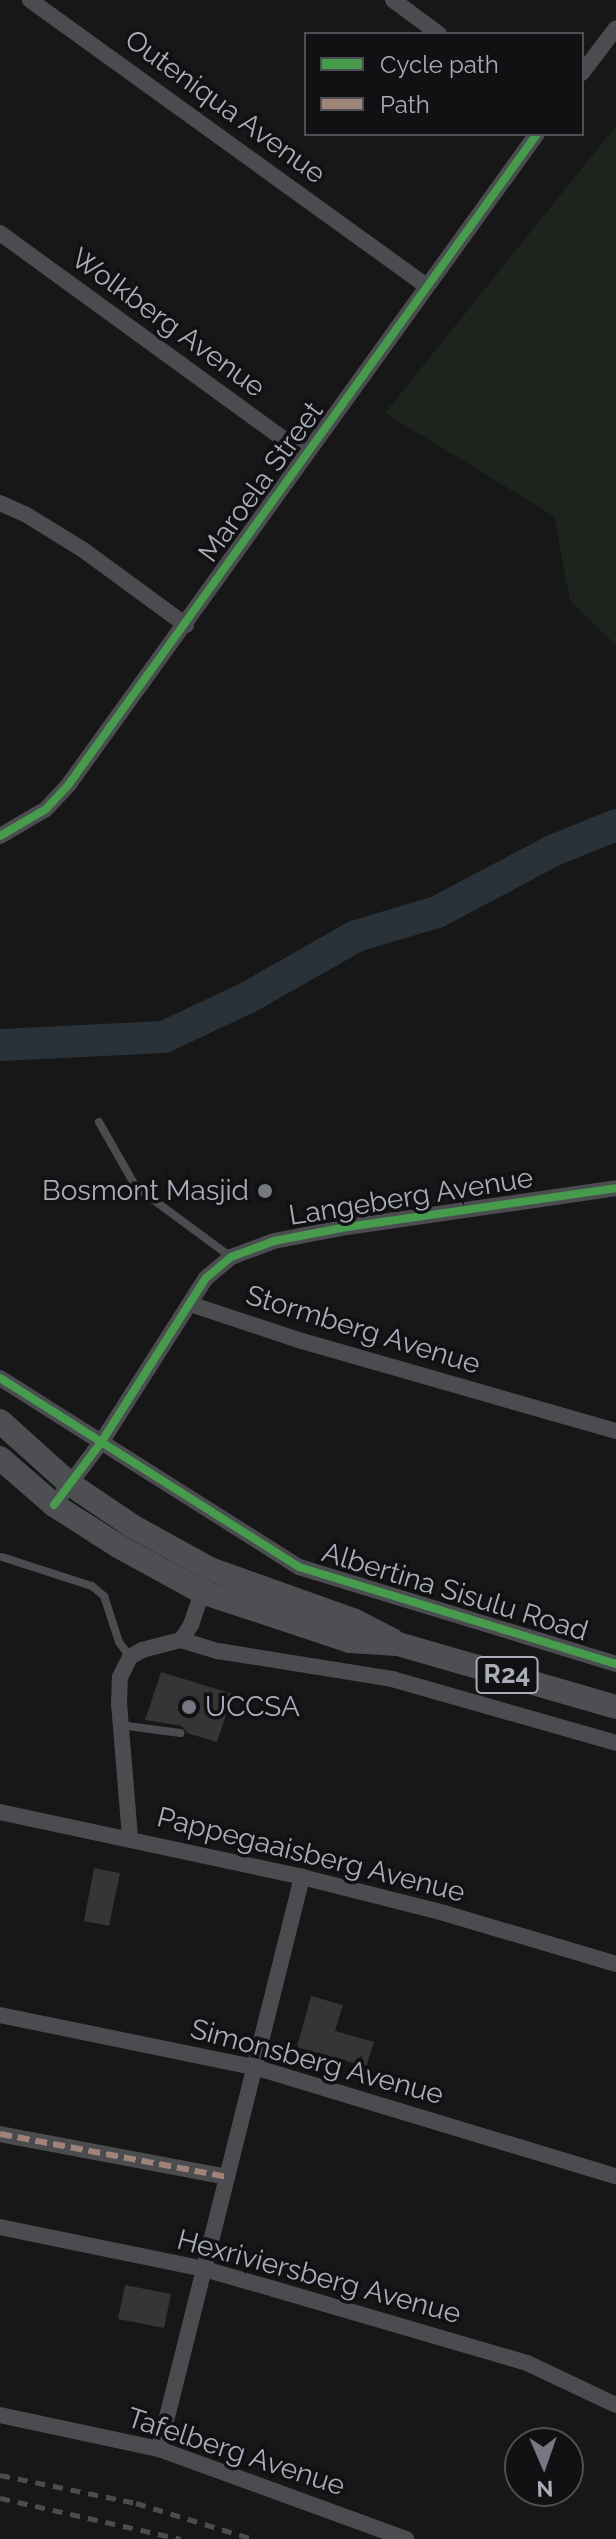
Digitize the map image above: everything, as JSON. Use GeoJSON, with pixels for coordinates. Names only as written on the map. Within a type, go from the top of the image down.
{"type":"FeatureCollection","features":[{"type":"Feature","properties":{"kind":"main road","name":"R24"},"geometry":{"type":"LineString","coordinates":[[0,1421],[70,1484],[206,1580]]}},
{"type":"Feature","properties":{"kind":"main road","name":"R24"},"geometry":{"type":"LineString","coordinates":[[0,1458],[54,1505],[118,1546],[350,1641],[398,1644],[616,1707]]}},
{"type":"Feature","properties":{"kind":"street","name":"Outeniqua Avenue"},"geometry":{"type":"LineString","coordinates":[[30,0],[427,286]]}},
{"type":"Feature","properties":{"kind":"street"},"geometry":{"type":"LineString","coordinates":[[393,0],[436,32]]}},
{"type":"Feature","properties":{"kind":"street"},"geometry":{"type":"LineString","coordinates":[[584,70],[616,28]]}},
{"type":"Feature","properties":{"kind":"street","name":"Maroela Street"},"geometry":{"type":"LineString","coordinates":[[0,836],[35,817],[56,799],[186,625],[536,136]]}},
{"type":"Feature","properties":{"kind":"street","name":"Wolkberg Avenue"},"geometry":{"type":"LineString","coordinates":[[0,233],[305,455]]}},
{"type":"Feature","properties":{"kind":"street"},"geometry":{"type":"LineString","coordinates":[[0,503],[69,541],[186,625]]}},
{"type":"Feature","properties":{"kind":"street","name":"Langeberg Avenue"},"geometry":{"type":"LineString","coordinates":[[190,1304],[206,1278],[231,1257],[274,1241],[347,1227],[616,1188]]}},
{"type":"Feature","properties":{"kind":"street"},"geometry":{"type":"LineString","coordinates":[[54,1505],[102,1441],[190,1304]]}},
{"type":"Feature","properties":{"kind":"street","name":"Stormberg Avenue"},"geometry":{"type":"LineString","coordinates":[[190,1304],[302,1341],[616,1431]]}},
{"type":"Feature","properties":{"kind":"street","name":"Albertina Sisulu Road"},"geometry":{"type":"LineString","coordinates":[[0,1378],[299,1567],[616,1664]]}},
{"type":"Feature","properties":{"kind":"street"},"geometry":{"type":"LineString","coordinates":[[181,1640],[206,1580]]}},
{"type":"Feature","properties":{"kind":"street"},"geometry":{"type":"LineString","coordinates":[[130,1657],[142,1650],[181,1640],[274,1660],[392,1679],[616,1743]]}},
{"type":"Feature","properties":{"kind":"street","name":"Pappegaaisberg Avenue"},"geometry":{"type":"LineString","coordinates":[[130,1657],[118,1684],[130,1837],[444,1913],[616,1964]]}},
{"type":"Feature","properties":{"kind":"street"},"geometry":{"type":"LineString","coordinates":[[0,1812],[130,1837]]}},
{"type":"Feature","properties":{"kind":"street"},"geometry":{"type":"LineString","coordinates":[[159,2449],[302,1877]]}},
{"type":"Feature","properties":{"kind":"street","name":"Simonsberg Avenue"},"geometry":{"type":"LineString","coordinates":[[0,2015],[254,2067],[616,2176]]}},
{"type":"Feature","properties":{"kind":"street"},"geometry":{"type":"LineString","coordinates":[[0,2134],[227,2177]]}},
{"type":"Feature","properties":{"kind":"street","name":"Hexriviersberg Avenue"},"geometry":{"type":"LineString","coordinates":[[0,2227],[204,2269],[527,2363],[616,2405]]}},
{"type":"Feature","properties":{"kind":"street","name":"Tafelberg Avenue"},"geometry":{"type":"LineString","coordinates":[[0,2415],[159,2449],[406,2539]]}},
{"type":"Feature","properties":{"kind":"lane"},"geometry":{"type":"LineString","coordinates":[[99,1122],[136,1187],[231,1257]]}},
{"type":"Feature","properties":{"kind":"lane"},"geometry":{"type":"LineString","coordinates":[[2,1557],[92,1586],[104,1596],[119,1642],[130,1657]]}},
{"type":"Feature","properties":{"kind":"lane"},"geometry":{"type":"LineString","coordinates":[[120,1725],[180,1733]]}},
{"type":"Feature","properties":{"kind":"shaded area"},"geometry":{"type":"Polygon","coordinates":[[[616,126],[616,645],[570,601],[554,516],[385,413],[616,126]]]}},
{"type":"Feature","properties":{"kind":"building","name":"UCCSA"},"geometry":{"type":"Polygon","coordinates":[[[161,1672],[233,1694],[217,1742],[187,1733],[182,1726],[145,1720],[161,1672]]]}},
{"type":"Feature","properties":{"kind":"building"},"geometry":{"type":"Polygon","coordinates":[[[94,1868],[120,1873],[109,1926],[84,1921],[94,1868]]]}},
{"type":"Feature","properties":{"kind":"building"},"geometry":{"type":"Polygon","coordinates":[[[311,1996],[343,2005],[335,2031],[374,2042],[366,2067],[297,2047],[311,1996]]]}},
{"type":"Feature","properties":{"kind":"building"},"geometry":{"type":"Polygon","coordinates":[[[125,2285],[171,2294],[164,2328],[118,2319],[125,2285]]]}},
{"type":"Feature","properties":{"kind":"waterway"},"geometry":{"type":"LineString","coordinates":[[0,1045],[164,1037],[247,998],[356,936],[437,912],[552,851],[616,825]]}},
{"type":"Feature","properties":{"kind":"railway"},"geometry":{"type":"LineString","coordinates":[[0,2475],[136,2503],[253,2539]]}},
{"type":"Feature","properties":{"kind":"railway"},"geometry":{"type":"LineString","coordinates":[[0,2498],[180,2539]]}},
{"type":"Feature","properties":{"kind":"marked path"},"geometry":{"type":"LineString","coordinates":[[0,2134],[227,2177]]}},
{"type":"Feature","properties":{"kind":"cycle path"},"geometry":{"type":"LineString","coordinates":[[0,836],[46,809],[69,784],[536,136]]}},
{"type":"Feature","properties":{"kind":"cycle path"},"geometry":{"type":"LineString","coordinates":[[54,1505],[102,1441],[206,1278],[231,1257],[274,1241],[347,1227],[616,1188]]}},
{"type":"Feature","properties":{"kind":"cycle path"},"geometry":{"type":"LineString","coordinates":[[0,1378],[299,1567],[616,1664]]}},
{"type":"Feature","properties":{"kind":"place","name":"Bosmont Masjid"},"geometry":{"type":"Point","coordinates":[265,1191]}},
{"type":"Feature","properties":{"kind":"place","name":"UCCSA"},"geometry":{"type":"Point","coordinates":[189,1707]}}]}
